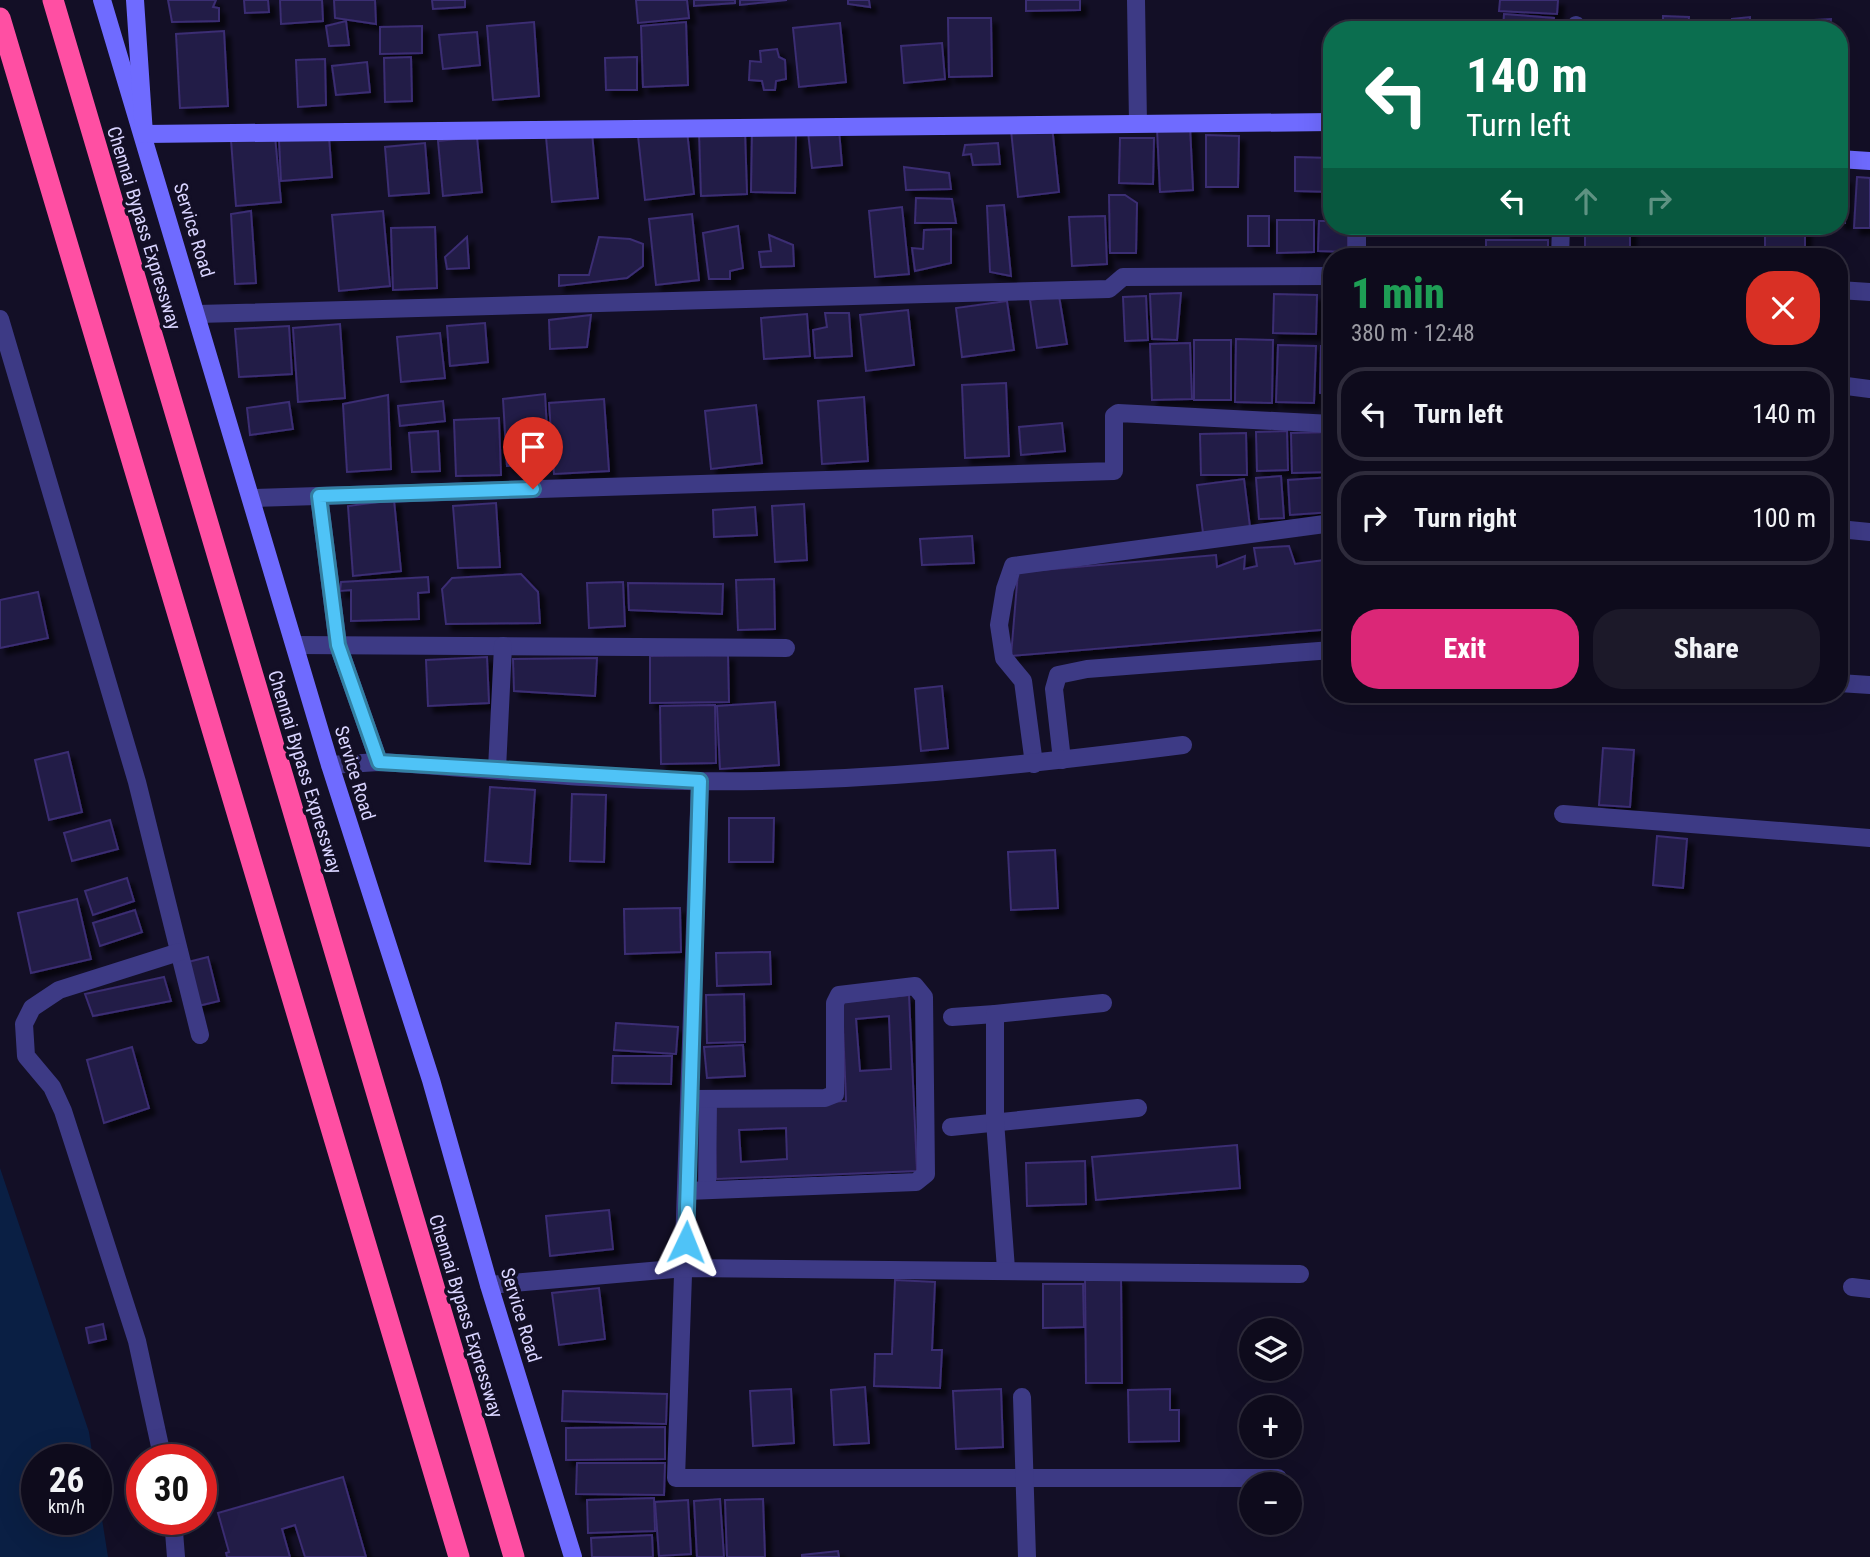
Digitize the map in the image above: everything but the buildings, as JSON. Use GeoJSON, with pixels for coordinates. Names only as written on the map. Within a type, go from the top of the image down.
{"type":"FeatureCollection","features":[{"type":"Feature","properties":{"kind":"highway","name":"Chennai Bypass Expressway"},"geometry":{"type":"LineString","coordinates":[[52,0],[514,1557]]}},
{"type":"Feature","properties":{"kind":"highway"},"geometry":{"type":"LineString","coordinates":[[0,18],[459,1557]]}},
{"type":"Feature","properties":{"kind":"street","name":"Service Road"},"geometry":{"type":"LineString","coordinates":[[102,0],[330,765],[431,1080],[489,1285],[573,1557]]}},
{"type":"Feature","properties":{"kind":"street"},"geometry":{"type":"LineString","coordinates":[[135,0],[144,134],[1323,122]]}},
{"type":"Feature","properties":{"kind":"street"},"geometry":{"type":"LineString","coordinates":[[1136,0],[1138,123]]}},
{"type":"Feature","properties":{"kind":"street"},"geometry":{"type":"LineString","coordinates":[[1848,160],[1870,161]]}},
{"type":"Feature","properties":{"kind":"street"},"geometry":{"type":"LineString","coordinates":[[197,314],[1109,289],[1123,277],[1323,276]]}},
{"type":"Feature","properties":{"kind":"street"},"geometry":{"type":"LineString","coordinates":[[1848,291],[1870,292]]}},
{"type":"Feature","properties":{"kind":"street"},"geometry":{"type":"LineString","coordinates":[[0,319],[136,782],[200,1035]]}},
{"type":"Feature","properties":{"kind":"street"},"geometry":{"type":"LineString","coordinates":[[1848,386],[1870,389]]}},
{"type":"Feature","properties":{"kind":"street"},"geometry":{"type":"LineString","coordinates":[[252,498],[1114,471],[1114,416],[1118,413],[1323,424]]}},
{"type":"Feature","properties":{"kind":"street"},"geometry":{"type":"LineString","coordinates":[[319,496],[338,645],[379,762]]}},
{"type":"Feature","properties":{"kind":"street"},"geometry":{"type":"LineString","coordinates":[[1034,764],[1023,681],[1004,658],[999,625],[1005,589],[1013,566],[1323,524]]}},
{"type":"Feature","properties":{"kind":"street"},"geometry":{"type":"LineString","coordinates":[[1848,530],[1870,533]]}},
{"type":"Feature","properties":{"kind":"street"},"geometry":{"type":"LineString","coordinates":[[295,645],[786,648]]}},
{"type":"Feature","properties":{"kind":"street"},"geometry":{"type":"LineString","coordinates":[[497,769],[503,646]]}},
{"type":"Feature","properties":{"kind":"street"},"geometry":{"type":"LineString","coordinates":[[1062,760],[1054,688],[1058,676],[1087,669],[1323,651]]}},
{"type":"Feature","properties":{"kind":"street"},"geometry":{"type":"LineString","coordinates":[[1848,684],[1870,685]]}},
{"type":"Feature","properties":{"kind":"street"},"geometry":{"type":"LineString","coordinates":[[330,765],[379,762],[700,781],[813,778],[1034,764],[1183,745]]}},
{"type":"Feature","properties":{"kind":"street"},"geometry":{"type":"LineString","coordinates":[[700,781],[699,1099],[707,1190]]}},
{"type":"Feature","properties":{"kind":"street"},"geometry":{"type":"LineString","coordinates":[[1563,814],[1870,838]]}},
{"type":"Feature","properties":{"kind":"street"},"geometry":{"type":"LineString","coordinates":[[160,1444],[137,1341],[63,1111],[52,1087],[26,1056],[23,1040],[24,1024],[32,1008],[59,990],[179,952]]}},
{"type":"Feature","properties":{"kind":"street"},"geometry":{"type":"LineString","coordinates":[[687,1191],[916,1182],[926,1174],[924,997],[921,990],[915,986],[839,995],[835,1003],[835,1094],[825,1098],[699,1099]]}},
{"type":"Feature","properties":{"kind":"street"},"geometry":{"type":"LineString","coordinates":[[952,1017],[1103,1003]]}},
{"type":"Feature","properties":{"kind":"street"},"geometry":{"type":"LineString","coordinates":[[995,1014],[995,1121],[1006,1269]]}},
{"type":"Feature","properties":{"kind":"street"},"geometry":{"type":"LineString","coordinates":[[699,1099],[687,1191],[676,1478],[1239,1478]]}},
{"type":"Feature","properties":{"kind":"street"},"geometry":{"type":"LineString","coordinates":[[951,1127],[1138,1108]]}},
{"type":"Feature","properties":{"kind":"street"},"geometry":{"type":"LineString","coordinates":[[489,1285],[685,1268],[1006,1269],[1300,1274]]}},
{"type":"Feature","properties":{"kind":"street"},"geometry":{"type":"LineString","coordinates":[[1022,1397],[1027,1557]]}},
{"type":"Feature","properties":{"kind":"street"},"geometry":{"type":"LineString","coordinates":[[174,1535],[176,1557]]}},
{"type":"Feature","properties":{"kind":"water"},"geometry":{"type":"Polygon","coordinates":[[[0,1168],[91,1444],[21,1444],[21,1535],[105,1535],[108,1557],[0,1557],[0,1168]]]}},
{"type":"Feature","properties":{"kind":"route"},"geometry":{"type":"LineString","coordinates":[[533,489],[319,496],[338,645],[379,762],[700,781],[686,1242]]}}]}
